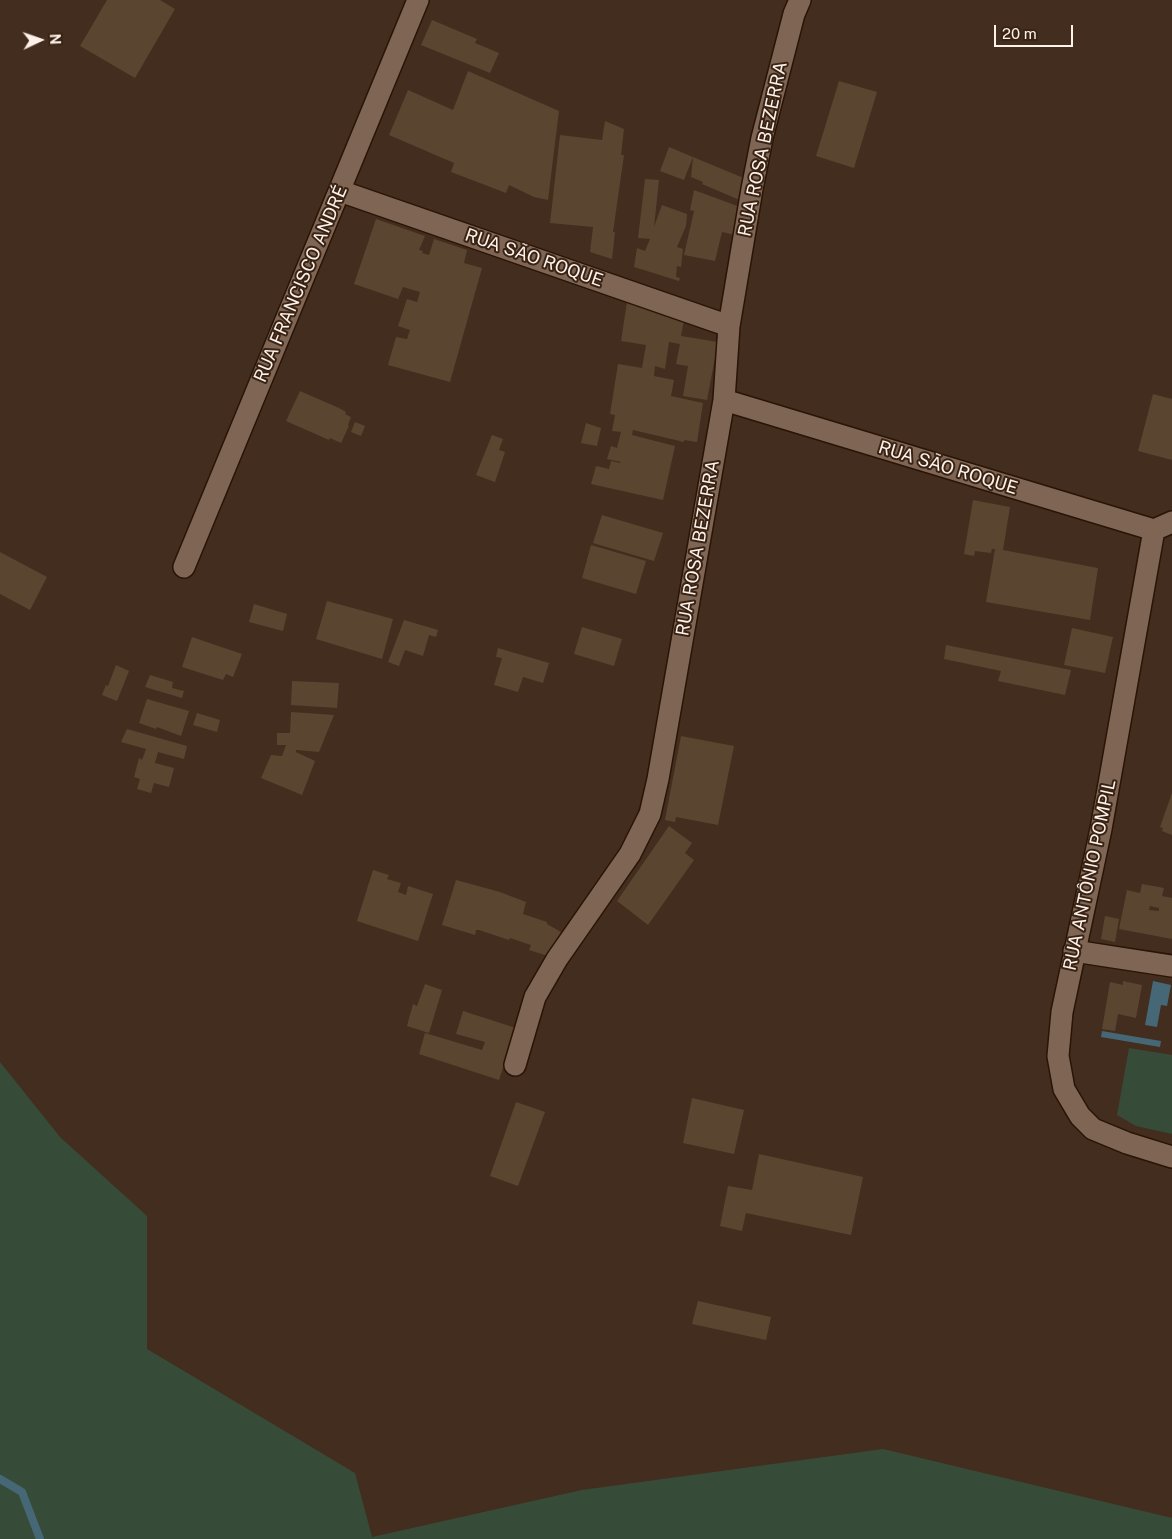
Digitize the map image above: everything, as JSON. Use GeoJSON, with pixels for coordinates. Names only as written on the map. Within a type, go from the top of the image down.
{"type":"FeatureCollection","features":[{"type":"Feature","properties":{"kind":"street","name":"RUA FRANCISCO ANDRÉ"},"geometry":{"type":"LineString","coordinates":[[184,567],[418,0]]}},
{"type":"Feature","properties":{"kind":"street","name":"RUA ROSA BEZERRA"},"geometry":{"type":"LineString","coordinates":[[515,1065],[535,997],[557,959],[630,854],[650,814],[658,779],[724,400],[729,326],[762,138],[794,14],[800,0]]}},
{"type":"Feature","properties":{"kind":"street","name":"RUA SÃO ROQUE"},"geometry":{"type":"LineString","coordinates":[[340,191],[729,326]]}},
{"type":"Feature","properties":{"kind":"street","name":"RUA SÃO ROQUE"},"geometry":{"type":"LineString","coordinates":[[724,400],[1163,526]]}},
{"type":"Feature","properties":{"kind":"street","name":"RUA ANTÔNIO POMPIL"},"geometry":{"type":"LineString","coordinates":[[1163,526],[1062,1012],[1059,1063],[1064,1089],[1080,1116],[1093,1129],[1172,1158]]}},
{"type":"Feature","properties":{"kind":"street"},"geometry":{"type":"LineString","coordinates":[[1074,951],[1172,966]]}},
{"type":"Feature","properties":{"kind":"green space"},"geometry":{"type":"Polygon","coordinates":[[[1129,1048],[1172,1055],[1172,1134],[1136,1126],[1117,1115],[1129,1048]]]}},
{"type":"Feature","properties":{"kind":"green space"},"geometry":{"type":"Polygon","coordinates":[[[0,1062],[60,1137],[147,1216],[147,1349],[355,1473],[372,1537],[582,1490],[883,1449],[1172,1518],[1172,1539],[0,1539],[0,1062]]]}},
{"type":"Feature","properties":{"kind":"water"},"geometry":{"type":"Polygon","coordinates":[[[1153,981],[1171,985],[1167,1006],[1161,1005],[1157,1027],[1145,1025],[1153,981]]]}},
{"type":"Feature","properties":{"kind":"water"},"geometry":{"type":"Polygon","coordinates":[[[1102,1031],[1161,1041],[1160,1047],[1101,1037],[1102,1031]]]}},
{"type":"Feature","properties":{"kind":"building"},"geometry":{"type":"Polygon","coordinates":[[[107,0],[160,0],[175,9],[135,78],[80,46],[107,0]]]}},
{"type":"Feature","properties":{"kind":"building"},"geometry":{"type":"Polygon","coordinates":[[[432,20],[477,39],[475,43],[499,53],[490,73],[421,45],[432,20]]]}},
{"type":"Feature","properties":{"kind":"building"},"geometry":{"type":"Polygon","coordinates":[[[468,71],[559,111],[548,200],[534,197],[509,185],[506,193],[451,172],[454,163],[389,135],[408,90],[453,110],[468,71]]]}},
{"type":"Feature","properties":{"kind":"building"},"geometry":{"type":"Polygon","coordinates":[[[839,81],[877,92],[854,168],[816,156],[839,81]]]}},
{"type":"Feature","properties":{"kind":"building"},"geometry":{"type":"Polygon","coordinates":[[[605,121],[624,129],[621,155],[624,155],[613,232],[615,232],[612,259],[590,252],[593,227],[550,223],[560,135],[602,140],[605,121]]]}},
{"type":"Feature","properties":{"kind":"building"},"geometry":{"type":"Polygon","coordinates":[[[669,147],[693,157],[684,180],[660,171],[669,147]]]}},
{"type":"Feature","properties":{"kind":"building"},"geometry":{"type":"Polygon","coordinates":[[[693,157],[746,179],[742,201],[702,184],[703,182],[691,177],[693,157]]]}},
{"type":"Feature","properties":{"kind":"building"},"geometry":{"type":"Polygon","coordinates":[[[645,179],[659,180],[654,227],[662,205],[687,214],[686,226],[677,247],[683,249],[681,267],[677,266],[676,277],[680,278],[679,281],[634,267],[637,248],[645,251],[650,239],[638,238],[645,179]]]}},
{"type":"Feature","properties":{"kind":"building"},"geometry":{"type":"Polygon","coordinates":[[[694,190],[740,207],[735,235],[722,232],[715,261],[684,255],[694,211],[690,210],[694,190]]]}},
{"type":"Feature","properties":{"kind":"building"},"geometry":{"type":"Polygon","coordinates":[[[376,219],[425,236],[419,250],[423,251],[422,253],[429,255],[434,239],[467,250],[464,263],[482,268],[450,382],[388,365],[396,337],[407,339],[410,330],[398,326],[407,299],[417,302],[420,292],[403,287],[398,299],[354,284],[376,219]]]}},
{"type":"Feature","properties":{"kind":"building"},"geometry":{"type":"Polygon","coordinates":[[[627,302],[684,320],[681,336],[718,342],[707,400],[683,396],[688,366],[676,364],[680,344],[669,342],[665,369],[655,366],[654,376],[674,380],[671,396],[703,403],[697,442],[684,440],[684,442],[633,430],[632,435],[675,446],[663,500],[591,484],[596,466],[609,469],[611,461],[621,462],[607,459],[611,446],[617,448],[621,432],[612,431],[615,415],[610,414],[618,364],[642,368],[646,345],[621,341],[627,302]]]}},
{"type":"Feature","properties":{"kind":"building"},"geometry":{"type":"Polygon","coordinates":[[[300,391],[339,408],[351,417],[341,443],[330,438],[329,440],[286,421],[300,391]]]}},
{"type":"Feature","properties":{"kind":"building"},"geometry":{"type":"Polygon","coordinates":[[[1153,394],[1172,399],[1172,460],[1138,451],[1153,394]]]}},
{"type":"Feature","properties":{"kind":"building"},"geometry":{"type":"Polygon","coordinates":[[[355,422],[365,426],[361,436],[351,432],[355,422]]]}},
{"type":"Feature","properties":{"kind":"building"},"geometry":{"type":"Polygon","coordinates":[[[586,423],[601,428],[597,446],[581,443],[586,423]]]}},
{"type":"Feature","properties":{"kind":"building"},"geometry":{"type":"Polygon","coordinates":[[[492,435],[503,439],[499,450],[505,452],[495,482],[476,475],[492,435]]]}},
{"type":"Feature","properties":{"kind":"building"},"geometry":{"type":"Polygon","coordinates":[[[973,500],[1010,507],[1003,550],[1098,568],[1090,620],[986,602],[995,549],[992,549],[991,553],[975,551],[974,556],[964,554],[973,500]]]}},
{"type":"Feature","properties":{"kind":"building"},"geometry":{"type":"Polygon","coordinates":[[[602,515],[663,533],[654,561],[593,543],[602,515]]]}},
{"type":"Feature","properties":{"kind":"building"},"geometry":{"type":"Polygon","coordinates":[[[591,545],[646,561],[636,594],[582,578],[591,545]]]}},
{"type":"Feature","properties":{"kind":"building"},"geometry":{"type":"Polygon","coordinates":[[[0,552],[47,577],[30,610],[0,594],[0,552]]]}},
{"type":"Feature","properties":{"kind":"building"},"geometry":{"type":"Polygon","coordinates":[[[327,601],[393,619],[382,659],[316,639],[327,601]]]}},
{"type":"Feature","properties":{"kind":"building"},"geometry":{"type":"Polygon","coordinates":[[[254,604],[287,614],[283,631],[249,622],[254,604]]]}},
{"type":"Feature","properties":{"kind":"building"},"geometry":{"type":"Polygon","coordinates":[[[404,620],[438,630],[436,637],[429,635],[423,656],[405,650],[399,666],[388,662],[404,620]]]}},
{"type":"Feature","properties":{"kind":"building"},"geometry":{"type":"Polygon","coordinates":[[[582,627],[622,639],[614,666],[574,654],[582,627]]]}},
{"type":"Feature","properties":{"kind":"building"},"geometry":{"type":"Polygon","coordinates":[[[1072,628],[1113,637],[1105,673],[1064,665],[1072,628]]]}},
{"type":"Feature","properties":{"kind":"building"},"geometry":{"type":"Polygon","coordinates":[[[192,637],[242,654],[233,677],[226,674],[223,680],[182,667],[192,637]]]}},
{"type":"Feature","properties":{"kind":"building"},"geometry":{"type":"Polygon","coordinates":[[[946,645],[1071,670],[1065,695],[998,681],[1001,671],[944,659],[946,645]]]}},
{"type":"Feature","properties":{"kind":"building"},"geometry":{"type":"Polygon","coordinates":[[[498,648],[549,663],[543,683],[523,677],[518,692],[494,685],[502,658],[496,657],[498,648]]]}},
{"type":"Feature","properties":{"kind":"building"},"geometry":{"type":"Polygon","coordinates":[[[116,665],[129,671],[117,701],[102,695],[106,685],[108,686],[116,665]]]}},
{"type":"Feature","properties":{"kind":"building"},"geometry":{"type":"Polygon","coordinates":[[[150,675],[173,682],[172,688],[184,691],[182,698],[145,687],[150,675]]]}},
{"type":"Feature","properties":{"kind":"building"},"geometry":{"type":"Polygon","coordinates":[[[292,681],[339,683],[337,708],[291,705],[292,681]]]}},
{"type":"Feature","properties":{"kind":"building"},"geometry":{"type":"Polygon","coordinates":[[[147,699],[189,711],[181,736],[157,727],[156,729],[139,723],[147,699]]]}},
{"type":"Feature","properties":{"kind":"building"},"geometry":{"type":"Polygon","coordinates":[[[291,712],[334,715],[319,752],[296,750],[296,752],[315,761],[302,795],[261,778],[271,755],[282,756],[286,745],[277,745],[277,733],[290,733],[291,712]]]}},
{"type":"Feature","properties":{"kind":"building"},"geometry":{"type":"Polygon","coordinates":[[[197,713],[220,720],[217,732],[193,725],[197,713]]]}},
{"type":"Feature","properties":{"kind":"building"},"geometry":{"type":"Polygon","coordinates":[[[127,729],[187,746],[184,759],[158,752],[155,763],[174,768],[169,787],[154,783],[151,793],[137,789],[140,779],[134,777],[139,758],[142,760],[146,749],[121,742],[127,729]]]}},
{"type":"Feature","properties":{"kind":"building"},"geometry":{"type":"Polygon","coordinates":[[[681,736],[734,746],[718,825],[676,817],[675,822],[665,820],[681,736]]]}},
{"type":"Feature","properties":{"kind":"building"},"geometry":{"type":"Polygon","coordinates":[[[1172,793],[1172,835],[1162,831],[1163,828],[1160,827],[1172,793]]]}},
{"type":"Feature","properties":{"kind":"building"},"geometry":{"type":"Polygon","coordinates":[[[669,826],[692,843],[685,853],[694,860],[648,925],[617,901],[669,826]]]}},
{"type":"Feature","properties":{"kind":"building"},"geometry":{"type":"Polygon","coordinates":[[[373,870],[389,875],[387,879],[401,883],[398,892],[406,895],[408,886],[433,894],[418,941],[357,921],[373,870]]]}},
{"type":"Feature","properties":{"kind":"building"},"geometry":{"type":"Polygon","coordinates":[[[456,880],[500,892],[526,902],[523,914],[547,922],[547,924],[561,932],[548,956],[529,950],[531,945],[510,938],[509,940],[479,930],[476,930],[475,935],[442,925],[456,880]]]}},
{"type":"Feature","properties":{"kind":"building"},"geometry":{"type":"Polygon","coordinates":[[[1142,884],[1164,888],[1162,896],[1172,898],[1172,939],[1119,929],[1127,890],[1140,893],[1142,884]],[[1150,906],[1149,910],[1159,911],[1159,908],[1150,906]]]}},
{"type":"Feature","properties":{"kind":"building"},"geometry":{"type":"Polygon","coordinates":[[[1105,916],[1119,919],[1115,942],[1101,939],[1105,916]]]}},
{"type":"Feature","properties":{"kind":"building"},"geometry":{"type":"Polygon","coordinates":[[[1123,981],[1142,985],[1136,1018],[1118,1014],[1115,1031],[1102,1029],[1110,982],[1123,985],[1123,981]]]}},
{"type":"Feature","properties":{"kind":"building"},"geometry":{"type":"Polygon","coordinates":[[[425,984],[442,990],[429,1033],[407,1026],[413,1004],[417,1006],[425,984]]]}},
{"type":"Feature","properties":{"kind":"building"},"geometry":{"type":"Polygon","coordinates":[[[463,1011],[516,1028],[499,1080],[419,1054],[425,1033],[482,1050],[485,1042],[456,1034],[463,1011]]]}},
{"type":"Feature","properties":{"kind":"building"},"geometry":{"type":"Polygon","coordinates":[[[692,1098],[744,1110],[734,1154],[683,1143],[692,1098]]]}},
{"type":"Feature","properties":{"kind":"building"},"geometry":{"type":"Polygon","coordinates":[[[516,1102],[545,1112],[518,1186],[490,1176],[516,1102]]]}},
{"type":"Feature","properties":{"kind":"building"},"geometry":{"type":"Polygon","coordinates":[[[759,1154],[863,1177],[851,1235],[746,1213],[742,1231],[720,1226],[728,1186],[752,1190],[759,1154]]]}},
{"type":"Feature","properties":{"kind":"building"},"geometry":{"type":"Polygon","coordinates":[[[698,1301],[771,1317],[766,1340],[692,1324],[698,1301]]]}},
{"type":"Feature","properties":{"kind":"waterway"},"geometry":{"type":"LineString","coordinates":[[0,1479],[22,1492],[40,1539]]}}]}
